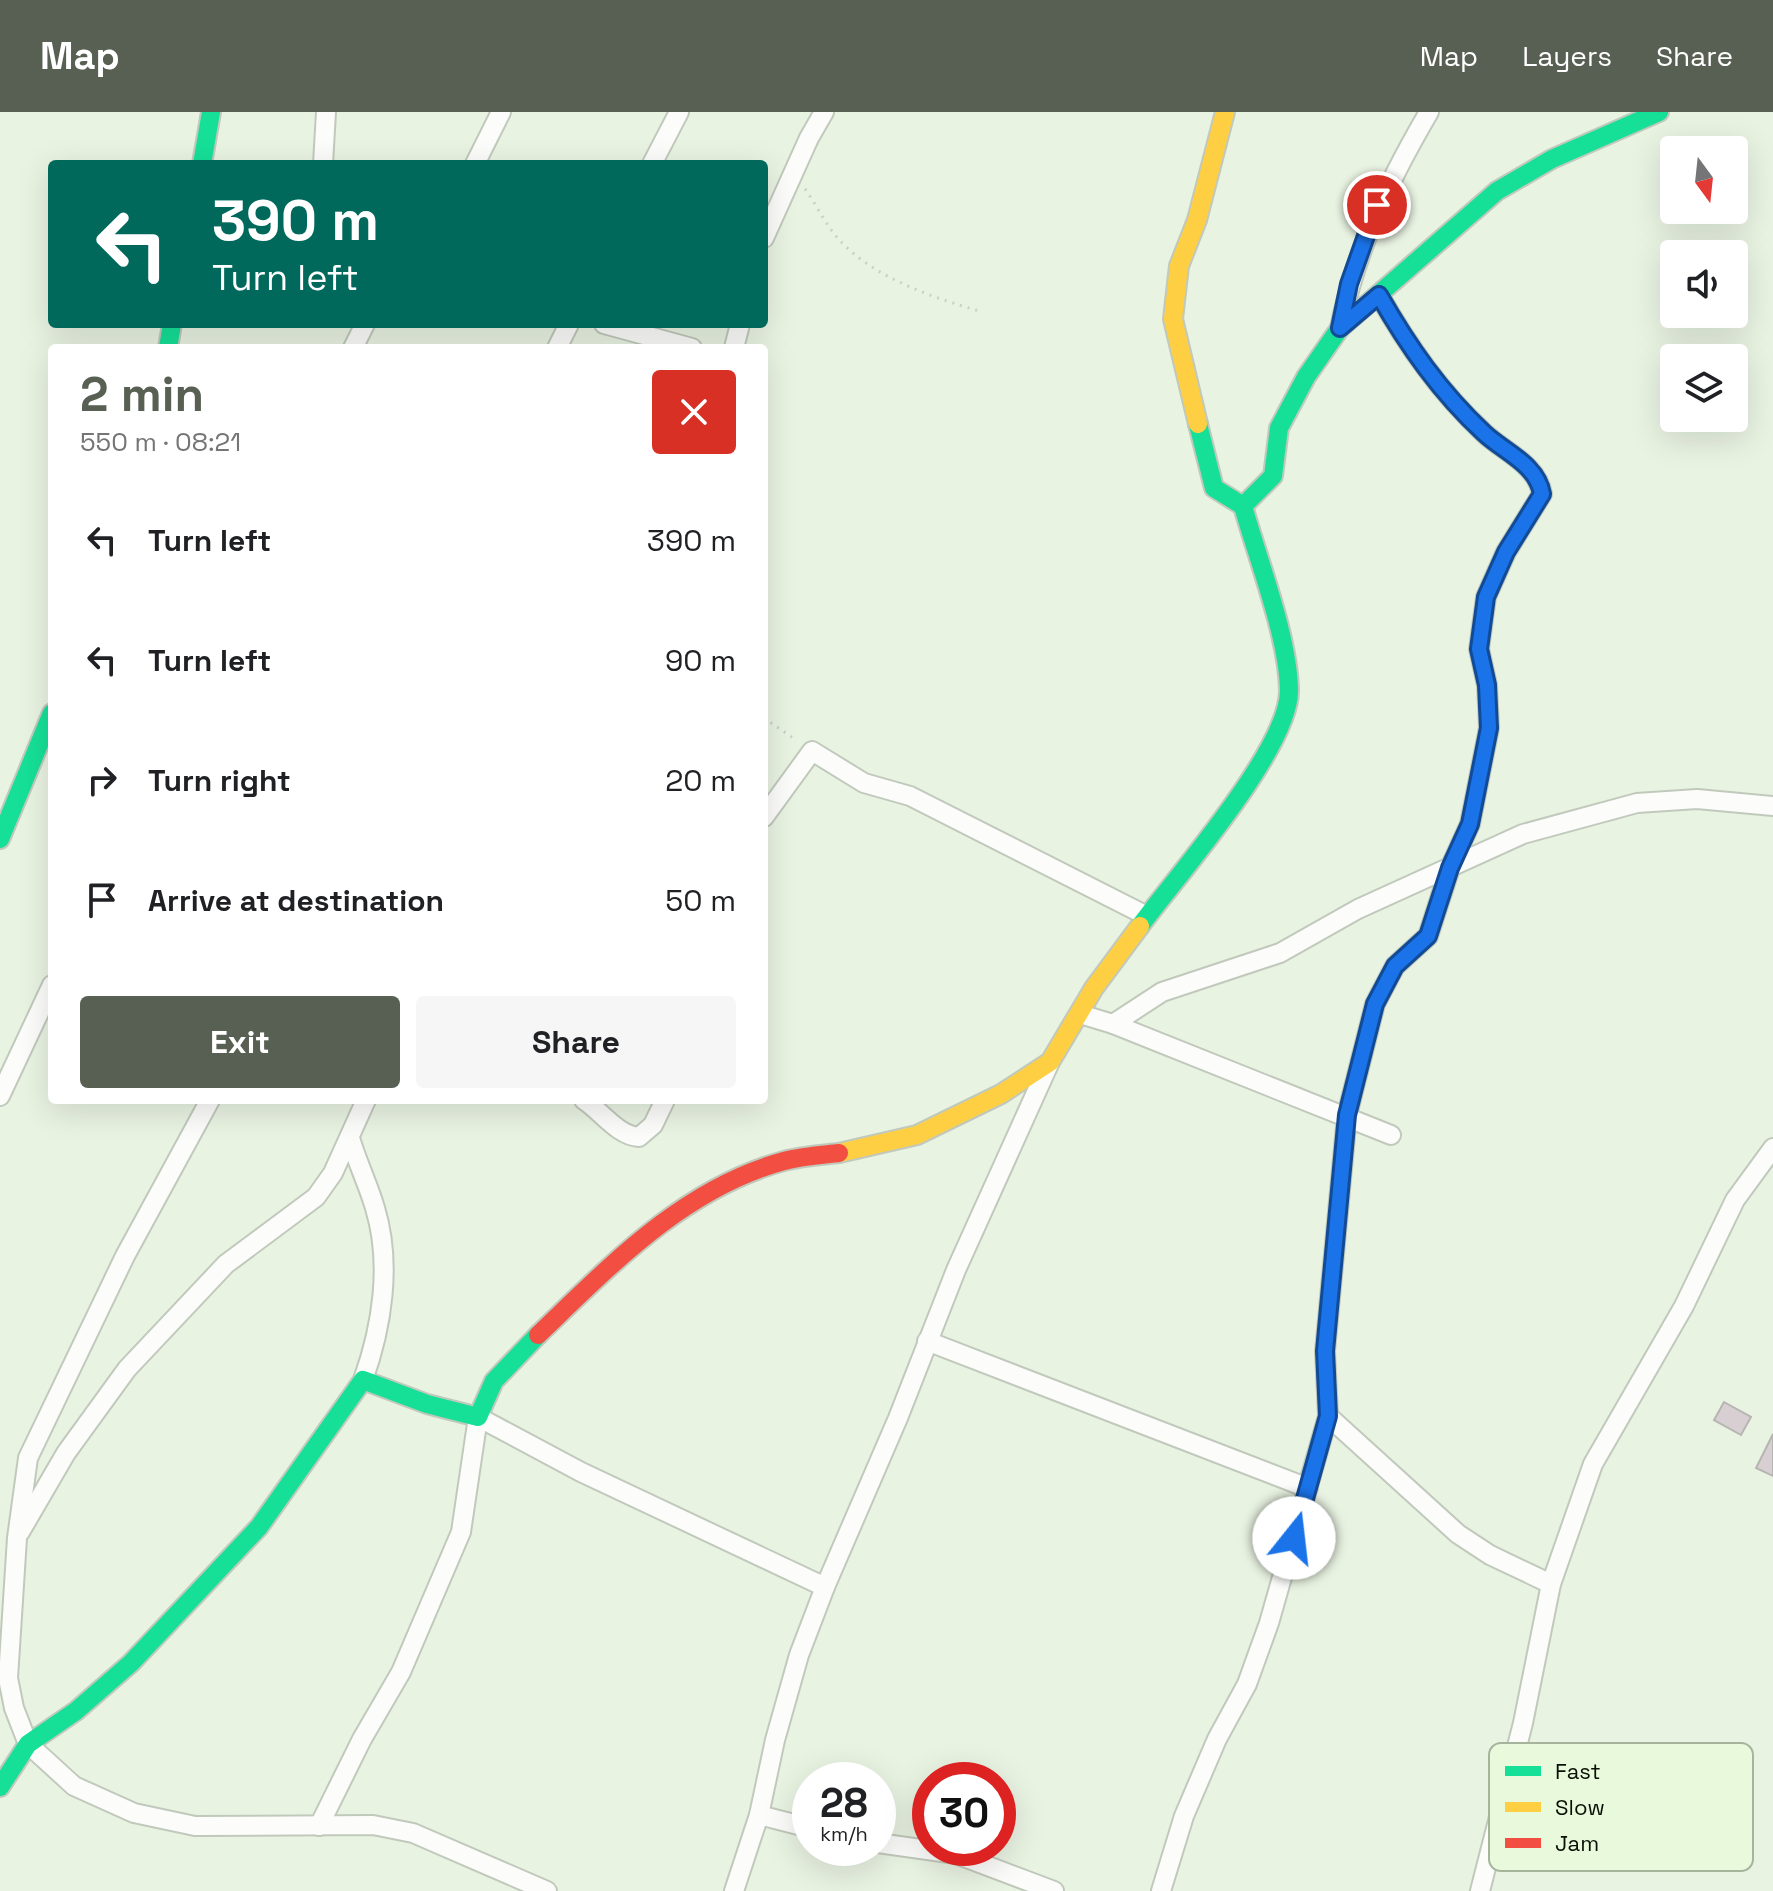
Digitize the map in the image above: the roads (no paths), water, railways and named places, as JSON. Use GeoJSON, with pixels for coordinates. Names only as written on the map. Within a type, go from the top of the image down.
{"type":"FeatureCollection","features":[{"type":"Feature","properties":{"kind":"main road"},"geometry":{"type":"LineString","coordinates":[[203,160],[211,112]]}},
{"type":"Feature","properties":{"kind":"main road"},"geometry":{"type":"LineString","coordinates":[[0,1787],[28,1744],[102,1690],[259,1527],[363,1380],[427,1404],[478,1417],[494,1381],[638,1239],[732,1179],[786,1160],[840,1153],[917,1135],[1001,1094],[1050,1062],[1094,988],[1270,748],[1287,702],[1287,665],[1282,640],[1243,506],[1214,488],[1173,319],[1179,266],[1197,220],[1225,112]]}},
{"type":"Feature","properties":{"kind":"main road"},"geometry":{"type":"LineString","coordinates":[[1243,506],[1273,476],[1279,428],[1306,377],[1340,328],[1497,191],[1552,159],[1659,112]]}},
{"type":"Feature","properties":{"kind":"main road"},"geometry":{"type":"LineString","coordinates":[[0,839],[48,723]]}},
{"type":"Feature","properties":{"kind":"street"},"geometry":{"type":"LineString","coordinates":[[323,160],[326,112]]}},
{"type":"Feature","properties":{"kind":"street"},"geometry":{"type":"LineString","coordinates":[[477,160],[501,112]]}},
{"type":"Feature","properties":{"kind":"street"},"geometry":{"type":"LineString","coordinates":[[654,160],[679,112]]}},
{"type":"Feature","properties":{"kind":"street"},"geometry":{"type":"LineString","coordinates":[[768,229],[824,112]]}},
{"type":"Feature","properties":{"kind":"street"},"geometry":{"type":"LineString","coordinates":[[1340,328],[1349,284],[1377,205],[1429,112]]}},
{"type":"Feature","properties":{"kind":"street"},"geometry":{"type":"LineString","coordinates":[[1161,1891],[1184,1816],[1256,1660],[1328,1416],[1325,1351],[1347,1115],[1375,1004],[1395,966],[1428,936],[1450,868],[1470,824],[1489,728],[1487,685],[1479,649],[1486,597],[1506,552],[1542,494],[1535,474],[1486,435],[1436,382],[1406,343],[1379,295]]}},
{"type":"Feature","properties":{"kind":"street"},"geometry":{"type":"LineString","coordinates":[[619,328],[677,344]]}},
{"type":"Feature","properties":{"kind":"street"},"geometry":{"type":"LineString","coordinates":[[768,812],[812,751],[864,783],[910,796],[1147,916]]}},
{"type":"Feature","properties":{"kind":"street"},"geometry":{"type":"LineString","coordinates":[[1113,1024],[1162,992],[1280,953],[1358,909],[1523,834],[1637,803],[1697,799],[1773,806]]}},
{"type":"Feature","properties":{"kind":"street"},"geometry":{"type":"LineString","coordinates":[[0,1096],[48,994]]}},
{"type":"Feature","properties":{"kind":"street"},"geometry":{"type":"LineString","coordinates":[[1080,1014],[1347,1115],[1391,1135]]}},
{"type":"Feature","properties":{"kind":"street"},"geometry":{"type":"LineString","coordinates":[[734,1891],[759,1815],[795,1669],[825,1587],[898,1418],[927,1341],[1050,1062]]}},
{"type":"Feature","properties":{"kind":"street"},"geometry":{"type":"LineString","coordinates":[[208,1104],[125,1256],[28,1458],[17,1538],[8,1678],[14,1708],[28,1744],[74,1786],[134,1813],[195,1826],[373,1825],[413,1833],[547,1891]]}},
{"type":"Feature","properties":{"kind":"street"},"geometry":{"type":"LineString","coordinates":[[17,1538],[66,1453],[127,1369],[226,1264],[316,1197],[333,1173],[364,1104]]}},
{"type":"Feature","properties":{"kind":"street"},"geometry":{"type":"LineString","coordinates":[[590,1104],[619,1129],[639,1137],[653,1125],[663,1104]]}},
{"type":"Feature","properties":{"kind":"street"},"geometry":{"type":"LineString","coordinates":[[350,1138],[376,1210],[382,1266],[384,1304],[363,1380]]}},
{"type":"Feature","properties":{"kind":"street"},"geometry":{"type":"LineString","coordinates":[[1518,1743],[1551,1584],[1593,1464],[1684,1306],[1735,1200],[1773,1148]]}},
{"type":"Feature","properties":{"kind":"street"},"geometry":{"type":"LineString","coordinates":[[927,1341],[1308,1488]]}},
{"type":"Feature","properties":{"kind":"street"},"geometry":{"type":"LineString","coordinates":[[1328,1416],[1458,1534],[1490,1555],[1551,1584]]}},
{"type":"Feature","properties":{"kind":"street"},"geometry":{"type":"LineString","coordinates":[[319,1826],[362,1739],[401,1672],[461,1532],[478,1417],[581,1472],[825,1587]]}},
{"type":"Feature","properties":{"kind":"street"},"geometry":{"type":"LineString","coordinates":[[0,1599],[10,1625]]}},
{"type":"Feature","properties":{"kind":"street"},"geometry":{"type":"LineString","coordinates":[[759,1815],[792,1823]]}},
{"type":"Feature","properties":{"kind":"street"},"geometry":{"type":"LineString","coordinates":[[896,1846],[956,1854],[1054,1891]]}},
{"type":"Feature","properties":{"kind":"street"},"geometry":{"type":"LineString","coordinates":[[1480,1891],[1489,1856]]}}]}
